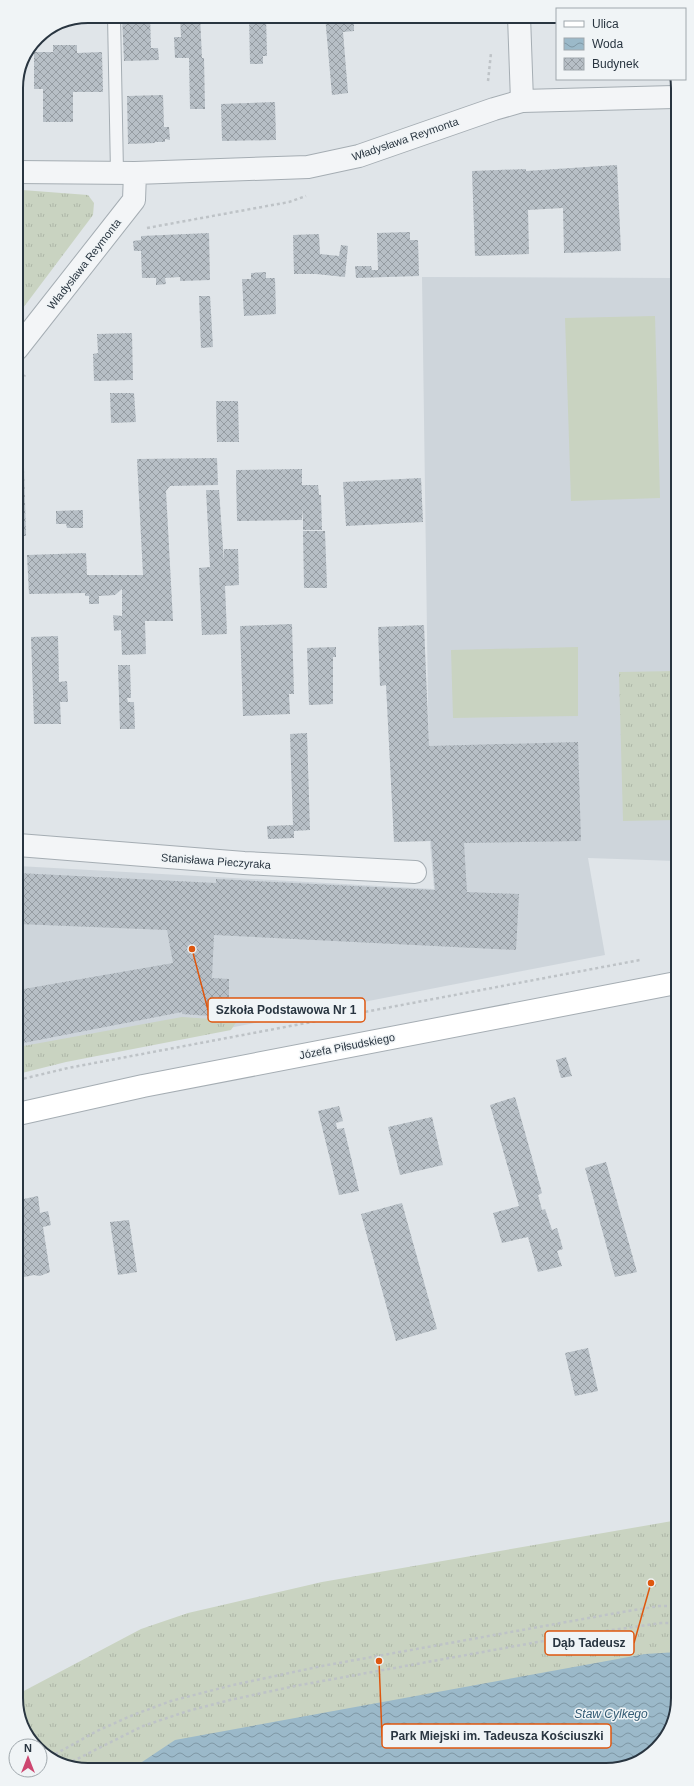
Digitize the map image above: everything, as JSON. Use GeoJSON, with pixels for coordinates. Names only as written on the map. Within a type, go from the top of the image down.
{"type":"FeatureCollection","features":[{"type":"Feature","properties":{"kind":"street"},"geometry":{"type":"LineString","coordinates":[[519,23],[522,102]]}},
{"type":"Feature","properties":{"kind":"street","name":"Władysława Reymonta"},"geometry":{"type":"LineString","coordinates":[[23,172],[126,174],[285,169],[334,162],[359,156],[494,109],[522,102],[671,97]]}},
{"type":"Feature","properties":{"kind":"street","name":"Władysława Reymonta"},"geometry":{"type":"LineString","coordinates":[[23,341],[134,200],[126,174]]}},
{"type":"Feature","properties":{"kind":"street","name":"Stanisława Pieczyraka"},"geometry":{"type":"LineString","coordinates":[[23,845],[244,864],[415,872]]}},
{"type":"Feature","properties":{"kind":"street","name":"Józefa Piłsudskiego"},"geometry":{"type":"LineString","coordinates":[[23,1113],[143,1086],[671,984]]}},
{"type":"Feature","properties":{"kind":"lane"},"geometry":{"type":"LineString","coordinates":[[115,23],[126,174]]}},
{"type":"Feature","properties":{"kind":"path"},"geometry":{"type":"LineString","coordinates":[[488,86],[491,52]]}},
{"type":"Feature","properties":{"kind":"path"},"geometry":{"type":"LineString","coordinates":[[23,145],[27,149]]}},
{"type":"Feature","properties":{"kind":"path"},"geometry":{"type":"LineString","coordinates":[[139,229],[289,202],[311,194]]}},
{"type":"Feature","properties":{"kind":"path"},"geometry":{"type":"LineString","coordinates":[[23,378],[26,374]]}},
{"type":"Feature","properties":{"kind":"path"},"geometry":{"type":"LineString","coordinates":[[23,1079],[68,1068],[647,959]]}},
{"type":"Feature","properties":{"kind":"path"},"geometry":{"type":"LineString","coordinates":[[55,1754],[96,1731],[171,1701],[233,1685],[322,1666],[611,1614],[659,1606],[671,1606]]}},
{"type":"Feature","properties":{"kind":"path"},"geometry":{"type":"LineString","coordinates":[[72,1761],[143,1726],[188,1711],[230,1700],[295,1686],[571,1636],[671,1623]]}},
{"type":"Feature","properties":{"kind":"shaded area"},"geometry":{"type":"Polygon","coordinates":[[[422,277],[671,278],[671,861],[588,858],[605,955],[70,1059],[23,1070],[23,866],[434,889],[430,845],[422,277]]]}},
{"type":"Feature","properties":{"kind":"green space"},"geometry":{"type":"Polygon","coordinates":[[[23,190],[88,195],[94,203],[93,215],[23,308],[23,190]]]}},
{"type":"Feature","properties":{"kind":"green space"},"geometry":{"type":"Polygon","coordinates":[[[655,316],[660,498],[571,501],[565,318],[655,316]]]}},
{"type":"Feature","properties":{"kind":"green space"},"geometry":{"type":"Polygon","coordinates":[[[578,647],[578,716],[453,718],[451,650],[578,647]]]}},
{"type":"Feature","properties":{"kind":"green space"},"geometry":{"type":"Polygon","coordinates":[[[671,671],[671,820],[623,821],[619,672],[671,671]]]}},
{"type":"Feature","properties":{"kind":"green space"},"geometry":{"type":"Polygon","coordinates":[[[214,1001],[239,1003],[241,1015],[231,1030],[66,1062],[23,1073],[23,1046],[182,1017],[212,1019],[214,1001]]]}},
{"type":"Feature","properties":{"kind":"green space"},"geometry":{"type":"Polygon","coordinates":[[[671,1521],[671,1698],[668,1719],[658,1738],[652,1744],[642,1752],[627,1760],[606,1763],[84,1763],[67,1760],[48,1750],[48,1738],[36,1738],[26,1719],[23,1691],[141,1629],[188,1613],[322,1582],[671,1521]]]}},
{"type":"Feature","properties":{"kind":"water","name":"Staw Cylkego"},"geometry":{"type":"Polygon","coordinates":[[[671,1652],[671,1698],[668,1719],[658,1738],[652,1744],[642,1752],[627,1760],[606,1763],[140,1763],[175,1740],[645,1654],[671,1652]]]}},
{"type":"Feature","properties":{"kind":"building"},"geometry":{"type":"Polygon","coordinates":[[[122,23],[150,23],[151,48],[158,48],[159,60],[124,61],[122,23]]]}},
{"type":"Feature","properties":{"kind":"building"},"geometry":{"type":"Polygon","coordinates":[[[180,23],[200,23],[202,58],[204,58],[205,109],[190,109],[189,58],[175,58],[174,37],[181,37],[180,23]]]}},
{"type":"Feature","properties":{"kind":"building"},"geometry":{"type":"Polygon","coordinates":[[[249,23],[266,23],[267,56],[263,56],[263,64],[250,64],[249,23]]]}},
{"type":"Feature","properties":{"kind":"building"},"geometry":{"type":"Polygon","coordinates":[[[326,23],[354,23],[354,31],[343,32],[348,93],[332,95],[326,23]]]}},
{"type":"Feature","properties":{"kind":"building"},"geometry":{"type":"Polygon","coordinates":[[[53,45],[77,45],[77,53],[102,52],[103,92],[73,92],[73,122],[43,122],[43,89],[34,89],[34,52],[53,52],[53,45]]]}},
{"type":"Feature","properties":{"kind":"building"},"geometry":{"type":"Polygon","coordinates":[[[163,95],[164,127],[169,127],[170,140],[165,139],[165,142],[155,143],[128,144],[127,96],[163,95]]]}},
{"type":"Feature","properties":{"kind":"building"},"geometry":{"type":"Polygon","coordinates":[[[275,102],[276,140],[222,141],[221,104],[275,102]]]}},
{"type":"Feature","properties":{"kind":"building"},"geometry":{"type":"Polygon","coordinates":[[[617,165],[621,251],[564,253],[563,208],[528,210],[529,254],[475,256],[472,171],[526,169],[526,171],[617,165]]]}},
{"type":"Feature","properties":{"kind":"building"},"geometry":{"type":"Polygon","coordinates":[[[410,232],[410,240],[418,240],[419,276],[356,278],[355,266],[371,266],[372,270],[378,270],[377,233],[410,232]]]}},
{"type":"Feature","properties":{"kind":"building"},"geometry":{"type":"Polygon","coordinates":[[[209,233],[210,280],[180,281],[180,277],[165,278],[166,284],[156,285],[156,278],[142,278],[141,251],[134,251],[133,241],[141,240],[141,236],[209,233]]]}},
{"type":"Feature","properties":{"kind":"building"},"geometry":{"type":"Polygon","coordinates":[[[319,234],[320,254],[339,256],[341,245],[348,246],[345,277],[316,274],[294,274],[293,235],[319,234]]]}},
{"type":"Feature","properties":{"kind":"building"},"geometry":{"type":"Polygon","coordinates":[[[266,272],[266,278],[275,278],[276,314],[244,316],[242,279],[251,279],[251,273],[266,272]]]}},
{"type":"Feature","properties":{"kind":"building"},"geometry":{"type":"Polygon","coordinates":[[[199,296],[210,296],[213,347],[201,348],[199,296]]]}},
{"type":"Feature","properties":{"kind":"building"},"geometry":{"type":"Polygon","coordinates":[[[132,333],[133,380],[94,381],[93,354],[98,353],[97,334],[132,333]]]}},
{"type":"Feature","properties":{"kind":"building"},"geometry":{"type":"Polygon","coordinates":[[[110,393],[134,393],[136,422],[111,423],[110,393]]]}},
{"type":"Feature","properties":{"kind":"building"},"geometry":{"type":"Polygon","coordinates":[[[216,401],[238,401],[239,442],[217,442],[216,401]]]}},
{"type":"Feature","properties":{"kind":"building"},"geometry":{"type":"Polygon","coordinates":[[[217,458],[218,485],[170,486],[166,491],[173,621],[145,621],[146,654],[122,655],[121,630],[114,631],[113,615],[122,616],[122,589],[115,595],[99,596],[99,604],[89,604],[89,596],[85,596],[85,593],[29,594],[27,555],[86,553],[87,575],[143,575],[137,459],[217,458]]]}},
{"type":"Feature","properties":{"kind":"building"},"geometry":{"type":"Polygon","coordinates":[[[23,467],[24,467],[26,536],[23,536],[23,467]]]}},
{"type":"Feature","properties":{"kind":"building"},"geometry":{"type":"Polygon","coordinates":[[[302,469],[302,485],[318,485],[319,495],[321,495],[322,530],[303,530],[303,508],[302,520],[237,521],[236,470],[302,469]]]}},
{"type":"Feature","properties":{"kind":"building"},"geometry":{"type":"Polygon","coordinates":[[[421,478],[423,522],[346,526],[343,482],[421,478]]]}},
{"type":"Feature","properties":{"kind":"building"},"geometry":{"type":"Polygon","coordinates":[[[206,490],[219,490],[224,562],[224,549],[238,549],[239,585],[225,586],[227,634],[202,635],[199,568],[210,567],[206,490]]]}},
{"type":"Feature","properties":{"kind":"building"},"geometry":{"type":"Polygon","coordinates":[[[83,510],[83,528],[67,528],[66,524],[56,524],[56,511],[83,510]]]}},
{"type":"Feature","properties":{"kind":"building"},"geometry":{"type":"Polygon","coordinates":[[[303,531],[325,531],[327,588],[304,588],[303,531]]]}},
{"type":"Feature","properties":{"kind":"building"},"geometry":{"type":"Polygon","coordinates":[[[292,624],[294,694],[289,694],[290,714],[243,716],[240,626],[292,624]]]}},
{"type":"Feature","properties":{"kind":"building"},"geometry":{"type":"Polygon","coordinates":[[[424,625],[429,746],[578,742],[581,841],[464,843],[467,892],[519,894],[516,950],[214,935],[212,978],[229,979],[229,998],[211,998],[210,1016],[182,1014],[182,1012],[23,1043],[23,989],[173,963],[167,930],[23,924],[23,873],[216,883],[216,879],[435,890],[431,841],[394,842],[386,685],[380,686],[378,627],[424,625]]]}},
{"type":"Feature","properties":{"kind":"building"},"geometry":{"type":"Polygon","coordinates":[[[58,636],[59,682],[67,681],[68,702],[60,702],[61,724],[34,724],[31,637],[58,636]]]}},
{"type":"Feature","properties":{"kind":"building"},"geometry":{"type":"Polygon","coordinates":[[[336,647],[336,657],[333,657],[333,704],[309,705],[307,648],[336,647]]]}},
{"type":"Feature","properties":{"kind":"building"},"geometry":{"type":"Polygon","coordinates":[[[118,665],[130,665],[131,698],[127,698],[128,702],[134,702],[135,729],[120,729],[118,665]]]}},
{"type":"Feature","properties":{"kind":"building"},"geometry":{"type":"Polygon","coordinates":[[[307,733],[310,830],[294,831],[294,838],[268,839],[267,826],[293,825],[290,734],[307,733]]]}},
{"type":"Feature","properties":{"kind":"building"},"geometry":{"type":"Polygon","coordinates":[[[566,1057],[572,1076],[561,1078],[556,1060],[566,1057]]]}},
{"type":"Feature","properties":{"kind":"building"},"geometry":{"type":"Polygon","coordinates":[[[515,1097],[542,1193],[538,1195],[542,1210],[545,1209],[552,1230],[557,1228],[563,1249],[557,1251],[562,1266],[538,1272],[528,1237],[502,1243],[493,1213],[519,1206],[490,1105],[515,1097]]]}},
{"type":"Feature","properties":{"kind":"building"},"geometry":{"type":"Polygon","coordinates":[[[339,1106],[343,1121],[336,1123],[337,1129],[344,1128],[359,1191],[339,1195],[318,1111],[339,1106]]]}},
{"type":"Feature","properties":{"kind":"building"},"geometry":{"type":"Polygon","coordinates":[[[432,1117],[443,1165],[400,1175],[388,1127],[432,1117]]]}},
{"type":"Feature","properties":{"kind":"building"},"geometry":{"type":"Polygon","coordinates":[[[606,1162],[637,1272],[615,1277],[585,1168],[606,1162]]]}},
{"type":"Feature","properties":{"kind":"building"},"geometry":{"type":"Polygon","coordinates":[[[38,1196],[40,1213],[48,1211],[51,1225],[43,1227],[50,1272],[40,1276],[34,1275],[23,1277],[23,1199],[38,1196]]]}},
{"type":"Feature","properties":{"kind":"building"},"geometry":{"type":"Polygon","coordinates":[[[402,1203],[437,1329],[396,1341],[361,1214],[402,1203]]]}},
{"type":"Feature","properties":{"kind":"building"},"geometry":{"type":"Polygon","coordinates":[[[129,1220],[137,1272],[118,1275],[110,1222],[129,1220]]]}},
{"type":"Feature","properties":{"kind":"building"},"geometry":{"type":"Polygon","coordinates":[[[588,1348],[598,1391],[575,1396],[565,1353],[588,1348]]]}},
{"type":"Feature","properties":{"kind":"place","name":"Szkoła Podstawowa Nr 1"},"geometry":{"type":"Point","coordinates":[192,949]}},
{"type":"Feature","properties":{"kind":"place","name":"Dąb Tadeusz"},"geometry":{"type":"Point","coordinates":[651,1583]}},
{"type":"Feature","properties":{"kind":"place","name":"Park Miejski im. Tadeusza Kościuszki"},"geometry":{"type":"Point","coordinates":[379,1661]}}]}
